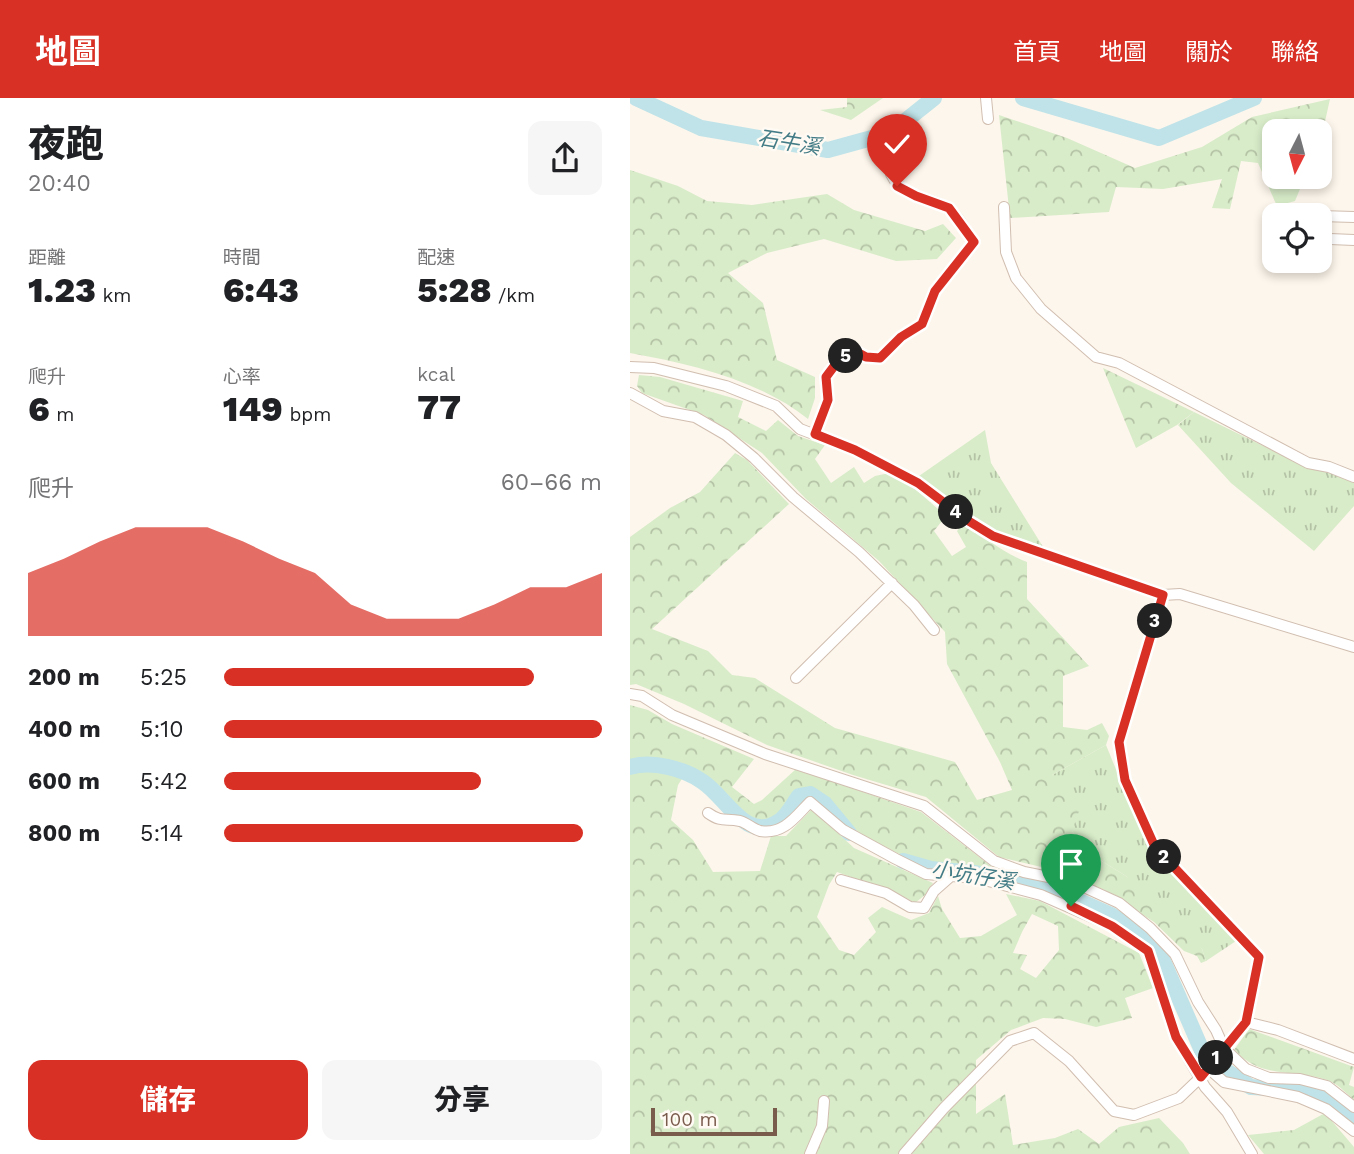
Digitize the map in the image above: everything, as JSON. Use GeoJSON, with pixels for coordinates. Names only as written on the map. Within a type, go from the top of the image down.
{"type":"FeatureCollection","features":[{"type":"Feature","properties":{"kind":"street"},"geometry":{"type":"LineString","coordinates":[[986,98],[988,119]]}},
{"type":"Feature","properties":{"kind":"street"},"geometry":{"type":"LineString","coordinates":[[815,434],[828,400],[826,377],[835,365],[853,350],[866,357],[880,358],[901,337],[922,324],[935,291],[974,242],[949,208],[897,186],[891,174]]}},
{"type":"Feature","properties":{"kind":"street"},"geometry":{"type":"LineString","coordinates":[[1004,207],[1006,252],[1016,278],[1041,309],[1096,356],[1119,363],[1308,463],[1329,467],[1354,477]]}},
{"type":"Feature","properties":{"kind":"street"},"geometry":{"type":"LineString","coordinates":[[1332,217],[1354,218]]}},
{"type":"Feature","properties":{"kind":"street"},"geometry":{"type":"LineString","coordinates":[[1332,239],[1354,240]]}},
{"type":"Feature","properties":{"kind":"street"},"geometry":{"type":"LineString","coordinates":[[630,367],[654,368],[726,386],[776,406],[800,429],[855,450],[918,483],[993,536],[1163,595],[1180,594],[1354,647]]}},
{"type":"Feature","properties":{"kind":"street"},"geometry":{"type":"LineString","coordinates":[[630,393],[663,411],[695,417],[726,435],[754,458],[793,497],[859,552],[914,605],[934,630]]}},
{"type":"Feature","properties":{"kind":"street"},"geometry":{"type":"LineString","coordinates":[[796,678],[892,583]]}},
{"type":"Feature","properties":{"kind":"street"},"geometry":{"type":"LineString","coordinates":[[904,1154],[944,1108],[1010,1041],[1034,1034],[1069,1061],[1114,1111],[1134,1115],[1179,1098],[1201,1077],[1246,1022],[1259,957],[1155,847],[1125,780],[1119,742],[1163,595]]}},
{"type":"Feature","properties":{"kind":"street"},"geometry":{"type":"LineString","coordinates":[[630,694],[642,696],[672,715],[765,754],[924,806],[994,861],[1024,872],[1073,882],[1119,903],[1150,928],[1175,954],[1224,1048],[1246,1069],[1269,1078],[1300,1079],[1327,1086],[1354,1107]]}},
{"type":"Feature","properties":{"kind":"street"},"geometry":{"type":"LineString","coordinates":[[708,813],[718,820],[739,821],[760,831],[772,830],[789,826],[810,802],[843,830],[926,874],[977,878],[1041,895],[1112,926],[1148,951],[1176,1037],[1205,1087],[1227,1112],[1252,1154]]}},
{"type":"Feature","properties":{"kind":"street"},"geometry":{"type":"LineString","coordinates":[[1024,872],[1041,895]]}},
{"type":"Feature","properties":{"kind":"street"},"geometry":{"type":"LineString","coordinates":[[841,880],[886,893],[910,907],[923,908],[934,891],[951,876]]}},
{"type":"Feature","properties":{"kind":"street"},"geometry":{"type":"LineString","coordinates":[[1246,1022],[1278,1030],[1354,1059]]}},
{"type":"Feature","properties":{"kind":"street"},"geometry":{"type":"LineString","coordinates":[[1208,1068],[1224,1082],[1298,1097],[1326,1109],[1354,1131]]}},
{"type":"Feature","properties":{"kind":"street"},"geometry":{"type":"LineString","coordinates":[[810,1154],[822,1126],[824,1101]]}},
{"type":"Feature","properties":{"kind":"green space"},"geometry":{"type":"Polygon","coordinates":[[[847,98],[883,98],[851,120],[820,110],[847,107],[847,98]]]}},
{"type":"Feature","properties":{"kind":"green space"},"geometry":{"type":"Polygon","coordinates":[[[1330,99],[1326,119],[1262,119],[1262,172],[1258,163],[1241,161],[1230,209],[1212,208],[1222,179],[1163,189],[1116,187],[1109,212],[1010,218],[999,115],[1067,138],[1135,168],[1202,147],[1252,117],[1330,99]]]}},
{"type":"Feature","properties":{"kind":"green space"},"geometry":{"type":"Polygon","coordinates":[[[630,170],[678,186],[707,201],[752,205],[827,194],[854,210],[925,231],[943,224],[956,238],[937,259],[896,261],[824,239],[767,253],[728,273],[763,303],[777,360],[815,377],[815,398],[808,419],[789,405],[746,384],[700,368],[630,353],[630,170]]]}},
{"type":"Feature","properties":{"kind":"green space"},"geometry":{"type":"Polygon","coordinates":[[[1269,189],[1300,189],[1295,201],[1276,203],[1269,189]]]}},
{"type":"Feature","properties":{"kind":"green space"},"geometry":{"type":"Polygon","coordinates":[[[1103,368],[1194,412],[1136,448],[1103,368]]]}},
{"type":"Feature","properties":{"kind":"green space"},"geometry":{"type":"Polygon","coordinates":[[[639,375],[660,377],[743,401],[738,417],[766,431],[778,420],[798,436],[825,445],[815,459],[831,483],[854,467],[864,483],[875,476],[889,473],[915,489],[946,516],[934,531],[952,556],[966,547],[957,531],[963,524],[1027,562],[1027,599],[1089,666],[1063,676],[1063,727],[1087,730],[1102,723],[1109,736],[1106,745],[1052,775],[1079,811],[1072,831],[1087,852],[1126,876],[1165,906],[1202,949],[1206,961],[1201,963],[1197,956],[1184,951],[1154,922],[1105,890],[1054,870],[999,857],[926,797],[767,745],[684,704],[636,684],[630,685],[630,537],[670,508],[700,492],[735,453],[747,460],[789,504],[652,629],[708,651],[732,675],[755,678],[835,728],[955,762],[977,800],[1012,790],[1000,762],[947,664],[945,632],[879,561],[806,499],[762,453],[704,415],[642,393],[637,386],[639,375]]]}},
{"type":"Feature","properties":{"kind":"green space"},"geometry":{"type":"Polygon","coordinates":[[[1194,412],[1310,469],[1331,471],[1354,482],[1354,506],[1314,551],[1231,483],[1178,425],[1194,412]]]}},
{"type":"Feature","properties":{"kind":"green space"},"geometry":{"type":"Polygon","coordinates":[[[985,430],[991,463],[1045,550],[990,528],[919,476],[985,430]]]}},
{"type":"Feature","properties":{"kind":"green space"},"geometry":{"type":"Polygon","coordinates":[[[630,705],[648,710],[672,724],[754,759],[732,787],[754,804],[796,769],[921,812],[992,867],[1020,875],[1019,882],[925,867],[848,825],[826,808],[816,794],[807,794],[779,821],[763,824],[753,821],[738,809],[728,795],[687,771],[678,785],[671,820],[693,840],[713,872],[760,871],[771,836],[786,836],[812,809],[854,848],[933,883],[915,903],[901,895],[837,872],[817,917],[839,950],[854,955],[876,932],[868,918],[882,907],[911,920],[929,913],[938,896],[942,909],[960,938],[981,936],[1017,915],[1006,894],[1040,901],[1139,953],[1153,988],[1125,998],[1132,1018],[1096,1027],[1065,1019],[1043,1018],[1011,1030],[976,1060],[976,1114],[1005,1094],[1013,1145],[1055,1138],[1078,1129],[1099,1144],[1119,1127],[1159,1118],[1190,1154],[630,1154],[630,705]],[[1032,914],[1013,953],[1027,955],[1020,969],[1036,978],[1059,950],[1058,926],[1032,914]]]}},
{"type":"Feature","properties":{"kind":"green space"},"geometry":{"type":"Polygon","coordinates":[[[1106,745],[1149,850],[1236,941],[1206,961],[1202,949],[1126,876],[1087,852],[1072,831],[1052,775],[1106,745]]]}},
{"type":"Feature","properties":{"kind":"green space"},"geometry":{"type":"Polygon","coordinates":[[[1249,1029],[1354,1067],[1349,1085],[1354,1087],[1354,1100],[1327,1080],[1267,1070],[1245,1059],[1234,1050],[1249,1029]]]}},
{"type":"Feature","properties":{"kind":"green space"},"geometry":{"type":"Polygon","coordinates":[[[1325,1113],[1354,1147],[1354,1154],[1264,1154],[1248,1135],[1294,1130],[1325,1113]]]}},
{"type":"Feature","properties":{"kind":"waterway","name":"石牛溪"},"geometry":{"type":"LineString","coordinates":[[636,98],[701,128],[828,150],[890,133],[934,98]]}},
{"type":"Feature","properties":{"kind":"waterway","name":"石牛溪"},"geometry":{"type":"LineString","coordinates":[[1023,98],[1159,138],[1254,98]]}},
{"type":"Feature","properties":{"kind":"waterway","name":"小坑仔溪"},"geometry":{"type":"LineString","coordinates":[[630,767],[658,765],[687,773],[712,789],[737,816],[756,827],[767,827],[778,822],[799,796],[810,794],[825,804],[849,833]]}},
{"type":"Feature","properties":{"kind":"waterway","name":"小坑仔溪"},"geometry":{"type":"LineString","coordinates":[[903,861],[931,869],[975,873],[1036,885],[1057,891],[1111,915],[1143,936],[1160,954],[1203,1053],[1251,1087],[1290,1089],[1316,1095],[1342,1108],[1354,1121]]}},
{"type":"Feature","properties":{"kind":"route"},"geometry":{"type":"LineString","coordinates":[[897,186],[949,208],[974,242],[935,291],[922,324],[901,337],[880,358],[866,357],[853,350],[835,365],[826,377],[828,400],[815,434],[855,450],[918,483],[993,536],[1163,595],[1119,742],[1125,780],[1155,847],[1259,957],[1246,1022],[1201,1077],[1176,1037],[1148,951],[1112,926],[1071,906]]}}]}
